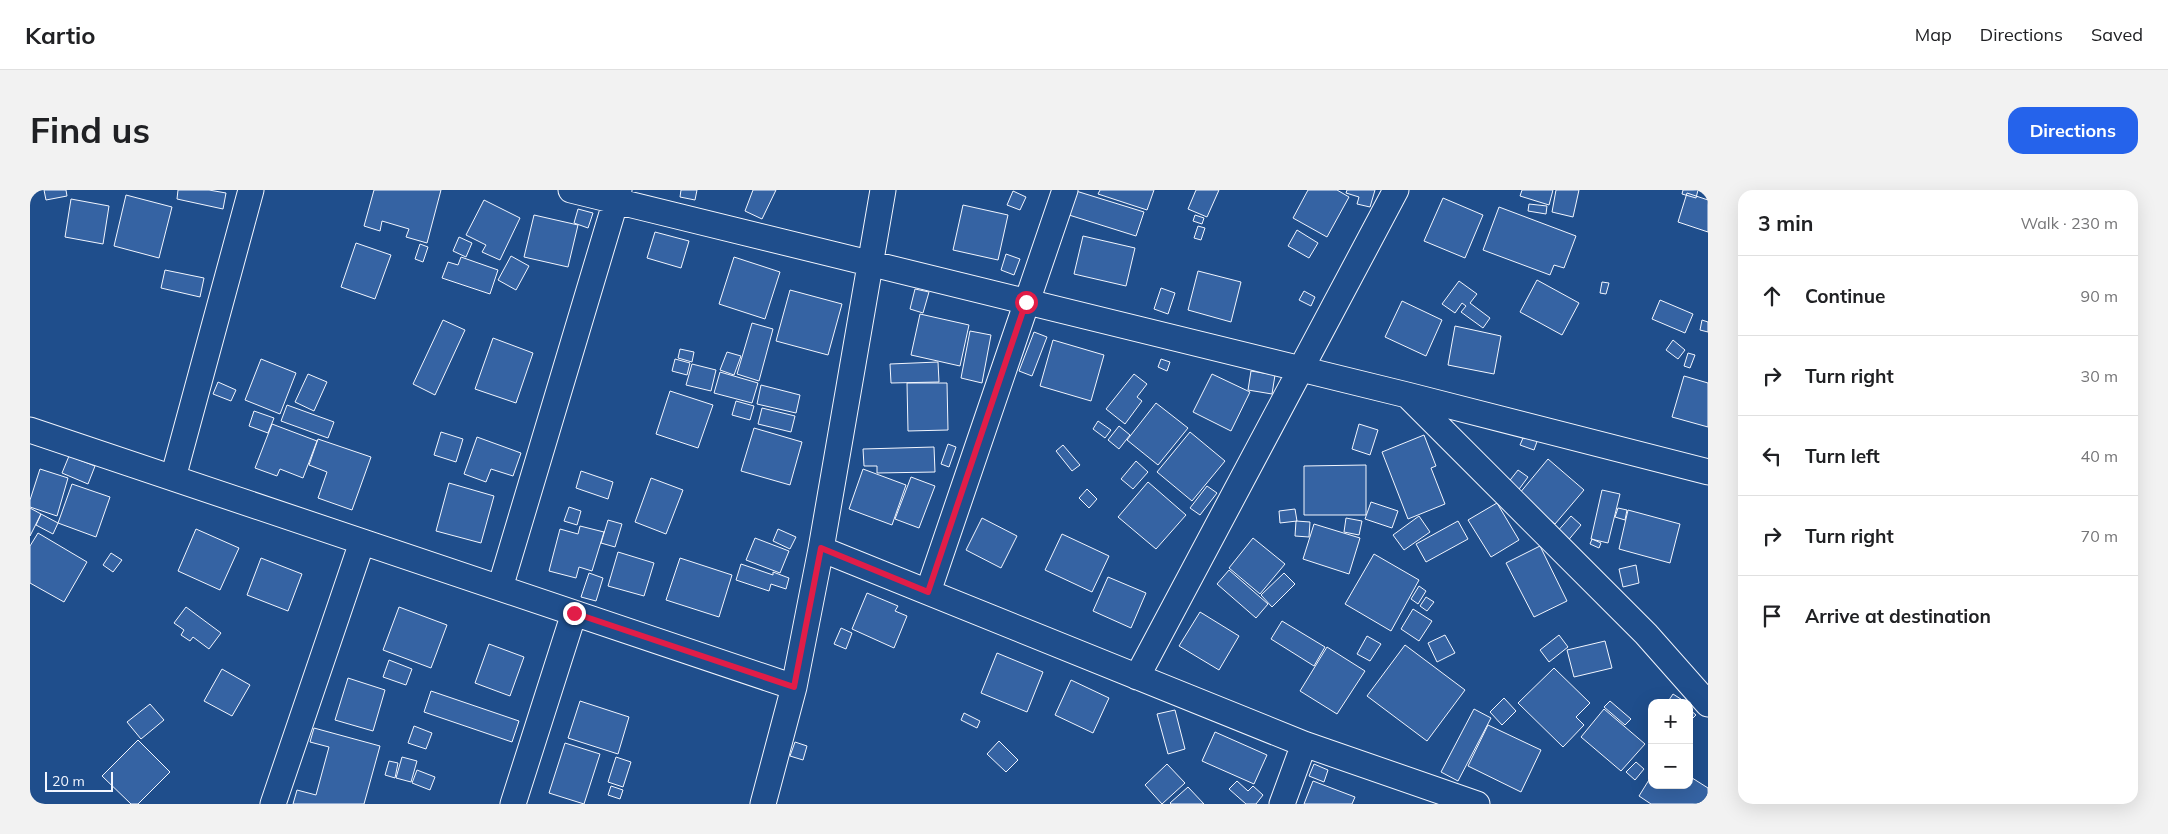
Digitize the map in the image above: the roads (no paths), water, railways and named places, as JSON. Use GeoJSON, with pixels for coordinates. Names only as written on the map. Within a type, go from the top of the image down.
{"type":"FeatureCollection","features":[{"type":"Feature","properties":{"kind":"street"},"geometry":{"type":"LineString","coordinates":[[172,478],[251,190]]}},
{"type":"Feature","properties":{"kind":"street"},"geometry":{"type":"LineString","coordinates":[[570,190],[618,196],[871,264],[1407,395],[1708,472]]}},
{"type":"Feature","properties":{"kind":"street"},"geometry":{"type":"LineString","coordinates":[[763,804],[794,687],[821,548],[883,190]]}},
{"type":"Feature","properties":{"kind":"street"},"geometry":{"type":"LineString","coordinates":[[928,592],[1065,190]]}},
{"type":"Feature","properties":{"kind":"street"},"geometry":{"type":"LineString","coordinates":[[1137,677],[1396,190]]}},
{"type":"Feature","properties":{"kind":"street"},"geometry":{"type":"LineString","coordinates":[[500,588],[618,196]]}},
{"type":"Feature","properties":{"kind":"street"},"geometry":{"type":"LineString","coordinates":[[1407,395],[1646,634],[1708,704]]}},
{"type":"Feature","properties":{"kind":"street"},"geometry":{"type":"LineString","coordinates":[[30,430],[794,687]]}},
{"type":"Feature","properties":{"kind":"street"},"geometry":{"type":"LineString","coordinates":[[273,804],[362,542]]}},
{"type":"Feature","properties":{"kind":"street"},"geometry":{"type":"LineString","coordinates":[[821,548],[1304,744],[1478,804]]}},
{"type":"Feature","properties":{"kind":"street"},"geometry":{"type":"LineString","coordinates":[[513,804],[574,613]]}},
{"type":"Feature","properties":{"kind":"street"},"geometry":{"type":"LineString","coordinates":[[1282,804],[1304,744]]}}]}
